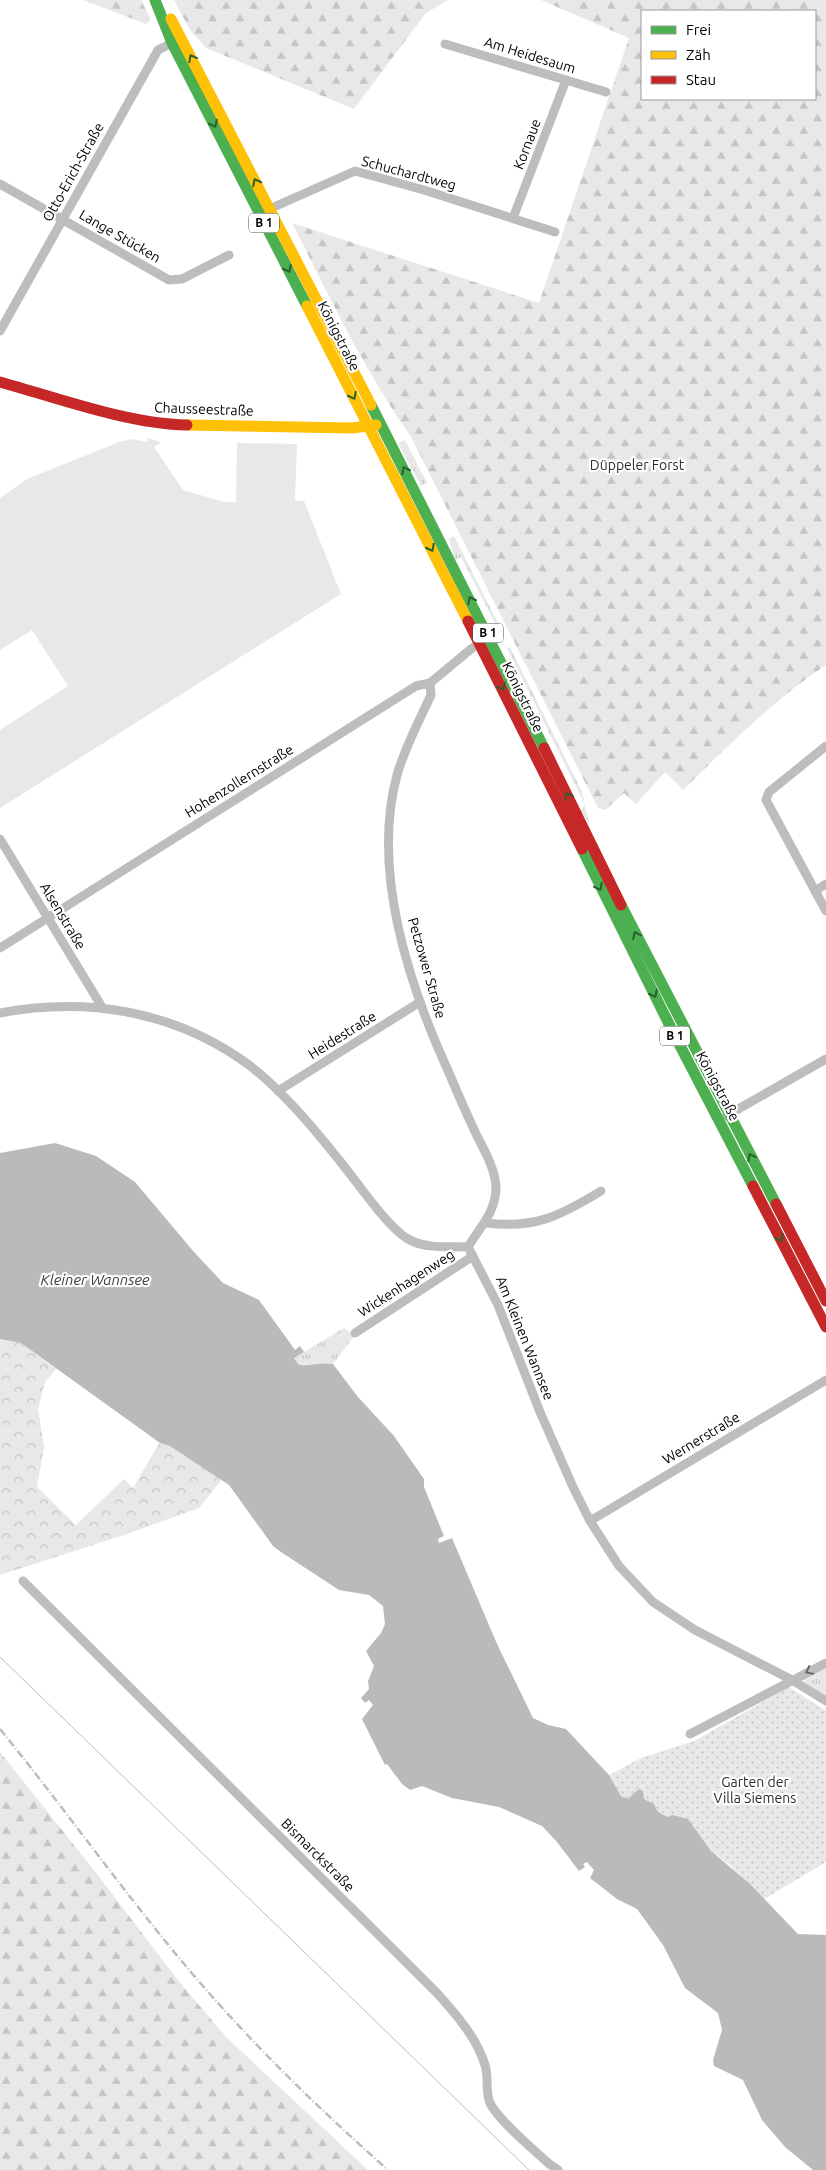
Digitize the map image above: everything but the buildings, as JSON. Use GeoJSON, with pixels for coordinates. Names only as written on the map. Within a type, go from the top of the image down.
{"type":"FeatureCollection","features":[{"type":"Feature","properties":{"kind":"main road","name":"Königstraße"},"geometry":{"type":"LineString","coordinates":[[155,0],[265,211],[381,423],[485,641]]}},
{"type":"Feature","properties":{"kind":"main road","name":"Königstraße"},"geometry":{"type":"LineString","coordinates":[[159,0],[177,40]]}},
{"type":"Feature","properties":{"kind":"main road","name":"Königstraße"},"geometry":{"type":"LineString","coordinates":[[265,211],[369,427],[485,641],[640,943],[826,1327]]}},
{"type":"Feature","properties":{"kind":"main road","name":"Chausseestraße"},"geometry":{"type":"LineString","coordinates":[[0,382],[133,419],[165,425],[369,427],[381,423]]}},
{"type":"Feature","properties":{"kind":"main road","name":"Königstraße"},"geometry":{"type":"LineString","coordinates":[[724,1117],[823,1288],[826,1301]]}},
{"type":"Feature","properties":{"kind":"street","name":"Otto-Erich-Straße"},"geometry":{"type":"LineString","coordinates":[[0,331],[158,50],[177,40]]}},
{"type":"Feature","properties":{"kind":"street","name":"Am Heidesaum"},"geometry":{"type":"LineString","coordinates":[[445,44],[606,92]]}},
{"type":"Feature","properties":{"kind":"street","name":"Kornaue"},"geometry":{"type":"LineString","coordinates":[[513,218],[566,80]]}},
{"type":"Feature","properties":{"kind":"street","name":"Schuchardtweg"},"geometry":{"type":"LineString","coordinates":[[265,211],[355,171],[424,190],[555,232]]}},
{"type":"Feature","properties":{"kind":"street","name":"Lange Stücken"},"geometry":{"type":"LineString","coordinates":[[0,184],[168,280],[182,279],[229,255]]}},
{"type":"Feature","properties":{"kind":"street","name":"Hohenzollernstraße"},"geometry":{"type":"LineString","coordinates":[[0,948],[416,686],[430,683],[485,641]]}},
{"type":"Feature","properties":{"kind":"street","name":"Petzower Straße"},"geometry":{"type":"LineString","coordinates":[[430,683],[430,695],[398,774],[393,797],[390,830],[391,879],[402,940],[420,1002],[444,1063],[492,1166],[496,1185],[495,1198],[486,1223],[468,1247]]}},
{"type":"Feature","properties":{"kind":"street"},"geometry":{"type":"LineString","coordinates":[[826,746],[769,792],[766,800],[826,910]]}},
{"type":"Feature","properties":{"kind":"street","name":"Alsenstraße"},"geometry":{"type":"LineString","coordinates":[[0,839],[102,1007]]}},
{"type":"Feature","properties":{"kind":"street"},"geometry":{"type":"LineString","coordinates":[[815,891],[826,884]]}},
{"type":"Feature","properties":{"kind":"street","name":"Heidestraße"},"geometry":{"type":"LineString","coordinates":[[278,1091],[420,1002]]}},
{"type":"Feature","properties":{"kind":"street"},"geometry":{"type":"LineString","coordinates":[[0,1013],[54,1007],[102,1007],[141,1013],[176,1025],[211,1041],[244,1060],[278,1091],[318,1134],[394,1228],[411,1241],[427,1246],[468,1247]]}},
{"type":"Feature","properties":{"kind":"street"},"geometry":{"type":"LineString","coordinates":[[724,1117],[826,1059]]}},
{"type":"Feature","properties":{"kind":"street"},"geometry":{"type":"LineString","coordinates":[[486,1223],[507,1225],[531,1224],[557,1215],[601,1191]]}},
{"type":"Feature","properties":{"kind":"street","name":"Am Kleinen Wannsee"},"geometry":{"type":"LineString","coordinates":[[468,1247],[502,1312],[540,1412],[590,1521],[619,1566],[653,1602],[695,1630],[792,1680],[826,1701]]}},
{"type":"Feature","properties":{"kind":"street","name":"Wickenhagenweg"},"geometry":{"type":"LineString","coordinates":[[355,1333],[473,1256]]}},
{"type":"Feature","properties":{"kind":"street"},"geometry":{"type":"LineString","coordinates":[[810,1296],[823,1288]]}},
{"type":"Feature","properties":{"kind":"street","name":"Wernerstraße"},"geometry":{"type":"LineString","coordinates":[[590,1521],[826,1380]]}},
{"type":"Feature","properties":{"kind":"street","name":"Bismarckstraße"},"geometry":{"type":"LineString","coordinates":[[23,1581],[436,1992],[456,2016],[482,2057],[487,2072],[488,2093],[496,2112],[548,2163],[558,2170]]}},
{"type":"Feature","properties":{"kind":"street"},"geometry":{"type":"LineString","coordinates":[[690,1734],[826,1663]]}},
{"type":"Feature","properties":{"kind":"green space"},"geometry":{"type":"Polygon","coordinates":[[[83,0],[141,0],[151,20],[146,24],[83,0]]]}},
{"type":"Feature","properties":{"kind":"green space"},"geometry":{"type":"Polygon","coordinates":[[[174,0],[448,0],[426,13],[354,109],[206,48],[190,30],[174,0]]]}},
{"type":"Feature","properties":{"kind":"green space","name":"Düppeler Forst"},"geometry":{"type":"Polygon","coordinates":[[[541,0],[826,0],[826,665],[769,708],[683,790],[665,772],[636,804],[624,793],[605,810],[598,808],[411,437],[362,359],[292,223],[539,303],[629,38],[541,0]]]}},
{"type":"Feature","properties":{"kind":"green space"},"geometry":{"type":"Polygon","coordinates":[[[147,438],[161,442],[154,447],[183,490],[224,502],[236,502],[237,443],[297,444],[295,501],[304,501],[341,594],[0,808],[0,730],[68,686],[32,630],[0,650],[0,498],[27,479],[119,442],[132,439],[147,442],[147,438]]]}},
{"type":"Feature","properties":{"kind":"green space"},"geometry":{"type":"Polygon","coordinates":[[[405,440],[427,483],[421,486],[398,443],[405,440]]]}},
{"type":"Feature","properties":{"kind":"green space"},"geometry":{"type":"Polygon","coordinates":[[[454,536],[501,629],[494,633],[492,631],[496,625],[461,557],[455,560],[449,539],[454,536]]]}},
{"type":"Feature","properties":{"kind":"green space"},"geometry":{"type":"Polygon","coordinates":[[[510,647],[582,792],[585,805],[507,648],[510,647]]]}},
{"type":"Feature","properties":{"kind":"green space"},"geometry":{"type":"Polygon","coordinates":[[[585,805],[589,823],[580,810],[585,805]]]}},
{"type":"Feature","properties":{"kind":"green space"},"geometry":{"type":"Polygon","coordinates":[[[344,1328],[355,1335],[333,1364],[299,1365],[294,1358],[344,1328]]]}},
{"type":"Feature","properties":{"kind":"green space"},"geometry":{"type":"Polygon","coordinates":[[[0,1339],[21,1343],[56,1369],[45,1382],[38,1409],[44,1447],[37,1487],[76,1525],[124,1479],[133,1488],[177,1413],[235,1463],[199,1508],[127,1534],[0,1575],[0,1339]]]}},
{"type":"Feature","properties":{"kind":"green space"},"geometry":{"type":"Polygon","coordinates":[[[826,1667],[826,1696],[805,1683],[804,1679],[826,1667]]]}},
{"type":"Feature","properties":{"kind":"green space","name":"Garten der Villa Siemens"},"geometry":{"type":"Polygon","coordinates":[[[789,1687],[826,1711],[826,1862],[764,1899],[731,1866],[711,1851],[701,1840],[669,1817],[656,1811],[654,1804],[644,1799],[643,1791],[628,1799],[621,1796],[609,1775],[641,1758],[694,1741],[789,1687]]]}},
{"type":"Feature","properties":{"kind":"green space"},"geometry":{"type":"Polygon","coordinates":[[[0,1752],[177,1979],[226,2037],[368,2170],[0,2170],[0,1752]]]}},
{"type":"Feature","properties":{"kind":"water","name":"Kleiner Wannsee"},"geometry":{"type":"Polygon","coordinates":[[[55,1143],[96,1156],[135,1182],[194,1252],[223,1283],[259,1300],[295,1350],[300,1346],[304,1352],[294,1358],[299,1365],[333,1364],[358,1397],[394,1436],[424,1479],[424,1487],[444,1536],[438,1539],[439,1543],[452,1538],[497,1644],[533,1718],[548,1725],[566,1729],[609,1775],[621,1796],[628,1799],[639,1789],[643,1791],[644,1799],[654,1804],[656,1809],[662,1814],[669,1817],[672,1815],[688,1819],[711,1851],[749,1883],[798,1934],[826,1935],[826,2170],[813,2170],[785,2147],[762,2120],[743,2080],[714,2066],[713,2060],[722,2030],[718,2013],[685,1988],[663,1945],[637,1909],[617,1899],[590,1878],[594,1870],[587,1862],[583,1864],[585,1867],[579,1871],[542,1826],[499,1807],[452,1798],[422,1786],[410,1790],[402,1784],[387,1764],[385,1765],[362,1719],[373,1705],[369,1700],[365,1703],[361,1698],[369,1689],[368,1681],[374,1666],[366,1651],[381,1633],[385,1624],[383,1606],[369,1595],[339,1590],[281,1552],[273,1546],[229,1485],[170,1446],[160,1443],[21,1343],[0,1339],[0,1153],[55,1143]]]}},
{"type":"Feature","properties":{"kind":"tram line"},"geometry":{"type":"LineString","coordinates":[[0,1657],[529,2170]]}},
{"type":"Feature","properties":{"kind":"railway"},"geometry":{"type":"LineString","coordinates":[[0,1729],[142,1912],[213,1998],[286,2074],[388,2170]]}},
{"type":"Feature","properties":{"kind":"traffic: fast"},"geometry":{"type":"LineString","coordinates":[[155,0],[172,43],[307,306]]}},
{"type":"Feature","properties":{"kind":"traffic: fast"},"geometry":{"type":"LineString","coordinates":[[371,405],[544,748]]}},
{"type":"Feature","properties":{"kind":"traffic: fast"},"geometry":{"type":"LineString","coordinates":[[582,849],[675,1036],[753,1186]]}},
{"type":"Feature","properties":{"kind":"traffic: fast"},"geometry":{"type":"LineString","coordinates":[[621,905],[776,1204]]}},
{"type":"Feature","properties":{"kind":"traffic: slow"},"geometry":{"type":"LineString","coordinates":[[171,19],[371,405]]}},
{"type":"Feature","properties":{"kind":"traffic: slow"},"geometry":{"type":"LineString","coordinates":[[307,306],[468,621]]}},
{"type":"Feature","properties":{"kind":"traffic: slow"},"geometry":{"type":"LineString","coordinates":[[187,425],[352,428],[376,425]]}},
{"type":"Feature","properties":{"kind":"traffic: jam"},"geometry":{"type":"LineString","coordinates":[[0,382],[117,415],[164,424],[187,425]]}},
{"type":"Feature","properties":{"kind":"traffic: jam"},"geometry":{"type":"LineString","coordinates":[[468,621],[582,849]]}},
{"type":"Feature","properties":{"kind":"traffic: jam"},"geometry":{"type":"LineString","coordinates":[[544,748],[621,905]]}},
{"type":"Feature","properties":{"kind":"traffic: jam"},"geometry":{"type":"LineString","coordinates":[[753,1186],[826,1327]]}},
{"type":"Feature","properties":{"kind":"traffic: jam"},"geometry":{"type":"LineString","coordinates":[[776,1204],[826,1301]]}}]}
